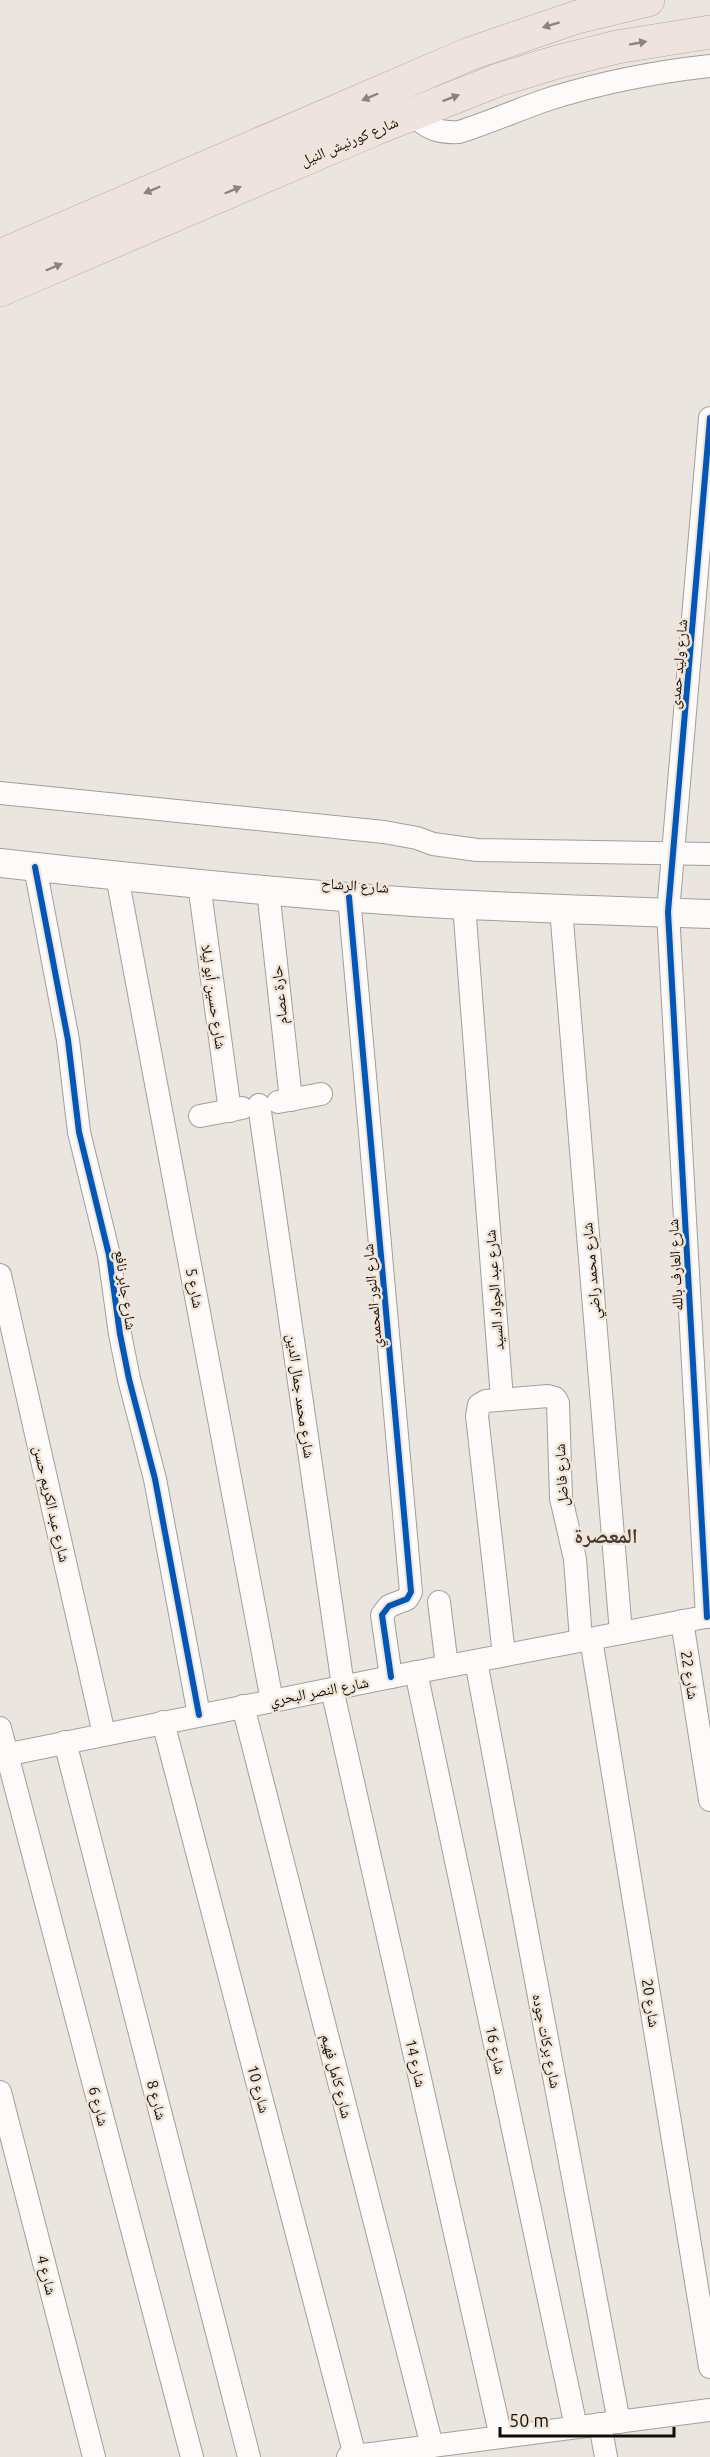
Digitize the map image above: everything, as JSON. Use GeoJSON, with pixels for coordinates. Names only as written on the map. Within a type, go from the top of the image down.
{"type":"FeatureCollection","features":[{"type":"Feature","properties":{"kind":"highway"},"geometry":{"type":"LineString","coordinates":[[0,256],[469,54],[540,28],[648,0]]}},
{"type":"Feature","properties":{"kind":"highway","name":"شارع كورنيش النيل"},"geometry":{"type":"LineString","coordinates":[[0,290],[498,80],[617,47],[710,32]]}},
{"type":"Feature","properties":{"kind":"street"},"geometry":{"type":"LineString","coordinates":[[573,0],[614,7]]}},
{"type":"Feature","properties":{"kind":"street"},"geometry":{"type":"LineString","coordinates":[[413,114],[429,128],[459,132],[538,103],[588,88],[636,77],[710,66]]}},
{"type":"Feature","properties":{"kind":"street","name":"شارع وليد حمدى"},"geometry":{"type":"LineString","coordinates":[[668,912],[704,573],[710,418]]}},
{"type":"Feature","properties":{"kind":"street"},"geometry":{"type":"LineString","coordinates":[[0,793],[384,832],[417,838],[433,844],[477,850],[710,854]]}},
{"type":"Feature","properties":{"kind":"street","name":"شارع الرشاح"},"geometry":{"type":"LineString","coordinates":[[0,863],[349,897],[561,909],[710,914]]}},
{"type":"Feature","properties":{"kind":"street","name":"شارع جابر نافع"},"geometry":{"type":"LineString","coordinates":[[35,867],[70,1056],[79,1132],[109,1255],[120,1334],[129,1379],[155,1479],[199,1715]]}},
{"type":"Feature","properties":{"kind":"street","name":"شارع 5"},"geometry":{"type":"LineString","coordinates":[[117,876],[272,1701]]}},
{"type":"Feature","properties":{"kind":"street","name":"شارع حسين أبو ليلا"},"geometry":{"type":"LineString","coordinates":[[199,884],[230,1111]]}},
{"type":"Feature","properties":{"kind":"street","name":"حارة عصام"},"geometry":{"type":"LineString","coordinates":[[268,890],[291,1100]]}},
{"type":"Feature","properties":{"kind":"street","name":"شارع النور المحمدي"},"geometry":{"type":"LineString","coordinates":[[349,897],[411,1592],[407,1599],[388,1606],[382,1616],[391,1677]]}},
{"type":"Feature","properties":{"kind":"street","name":"شارع عبد الجواد السيد"},"geometry":{"type":"LineString","coordinates":[[464,904],[502,1400]]}},
{"type":"Feature","properties":{"kind":"street","name":"شارع محمد راضي"},"geometry":{"type":"LineString","coordinates":[[561,909],[621,1633]]}},
{"type":"Feature","properties":{"kind":"street","name":"شارع العارف بالله"},"geometry":{"type":"LineString","coordinates":[[668,912],[709,1616]]}},
{"type":"Feature","properties":{"kind":"street"},"geometry":{"type":"LineString","coordinates":[[200,1116],[321,1094]]}},
{"type":"Feature","properties":{"kind":"street","name":"شارع محمد جمال الدين"},"geometry":{"type":"LineString","coordinates":[[259,1105],[338,1688]]}},
{"type":"Feature","properties":{"kind":"street","name":"شارع عبد الكريم حسن"},"geometry":{"type":"LineString","coordinates":[[0,1278],[104,1734]]}},
{"type":"Feature","properties":{"kind":"street","name":"شارع فاضل"},"geometry":{"type":"LineString","coordinates":[[502,1400],[552,1396],[558,1403],[561,1498],[575,1559],[586,1640]]}},
{"type":"Feature","properties":{"kind":"street"},"geometry":{"type":"LineString","coordinates":[[502,1400],[482,1402],[477,1412],[504,1655]]}},
{"type":"Feature","properties":{"kind":"street"},"geometry":{"type":"LineString","coordinates":[[439,1602],[447,1666]]}},
{"type":"Feature","properties":{"kind":"street","name":"شارع النصر البحري"},"geometry":{"type":"LineString","coordinates":[[3,1755],[476,1660],[709,1616]]}},
{"type":"Feature","properties":{"kind":"street","name":"شارع 22"},"geometry":{"type":"LineString","coordinates":[[682,1622],[710,1800]]}},
{"type":"Feature","properties":{"kind":"street","name":"شارع 20"},"geometry":{"type":"LineString","coordinates":[[586,1640],[710,2367]]}},
{"type":"Feature","properties":{"kind":"street","name":"شارع بركات جوده"},"geometry":{"type":"LineString","coordinates":[[476,1660],[609,2423],[606,2457]]}},
{"type":"Feature","properties":{"kind":"street","name":"شارع 16"},"geometry":{"type":"LineString","coordinates":[[416,1672],[576,2427]]}},
{"type":"Feature","properties":{"kind":"street","name":"شارع 14"},"geometry":{"type":"LineString","coordinates":[[338,1688],[494,2444]]}},
{"type":"Feature","properties":{"kind":"street","name":"شارع كامل فهيم"},"geometry":{"type":"LineString","coordinates":[[243,1706],[432,2446]]}},
{"type":"Feature","properties":{"kind":"street","name":"شارع 10"},"geometry":{"type":"LineString","coordinates":[[163,1722],[352,2457]]}},
{"type":"Feature","properties":{"kind":"street","name":"شارع 6"},"geometry":{"type":"LineString","coordinates":[[0,1728],[3,1755],[192,2457]]}},
{"type":"Feature","properties":{"kind":"street","name":"شارع 8"},"geometry":{"type":"LineString","coordinates":[[65,1742],[249,2457]]}},
{"type":"Feature","properties":{"kind":"street","name":"شارع 4"},"geometry":{"type":"LineString","coordinates":[[0,2092],[94,2457]]}},
{"type":"Feature","properties":{"kind":"street"},"geometry":{"type":"LineString","coordinates":[[352,2457],[402,2453],[432,2446],[494,2444],[576,2427],[710,2410]]}},
{"type":"Feature","properties":{"kind":"cycle path"},"geometry":{"type":"LineString","coordinates":[[707,1617],[668,912],[710,418]]}},
{"type":"Feature","properties":{"kind":"cycle path"},"geometry":{"type":"LineString","coordinates":[[35,867],[68,1040],[79,1132],[109,1255],[120,1334],[129,1379],[155,1479],[199,1715]]}},
{"type":"Feature","properties":{"kind":"cycle path"},"geometry":{"type":"LineString","coordinates":[[349,897],[411,1592],[407,1599],[389,1606],[382,1615],[391,1677]]}},
{"type":"Feature","properties":{"kind":"district","name":"المعصرة"},"geometry":{"type":"Point","coordinates":[606,1535]}}]}
